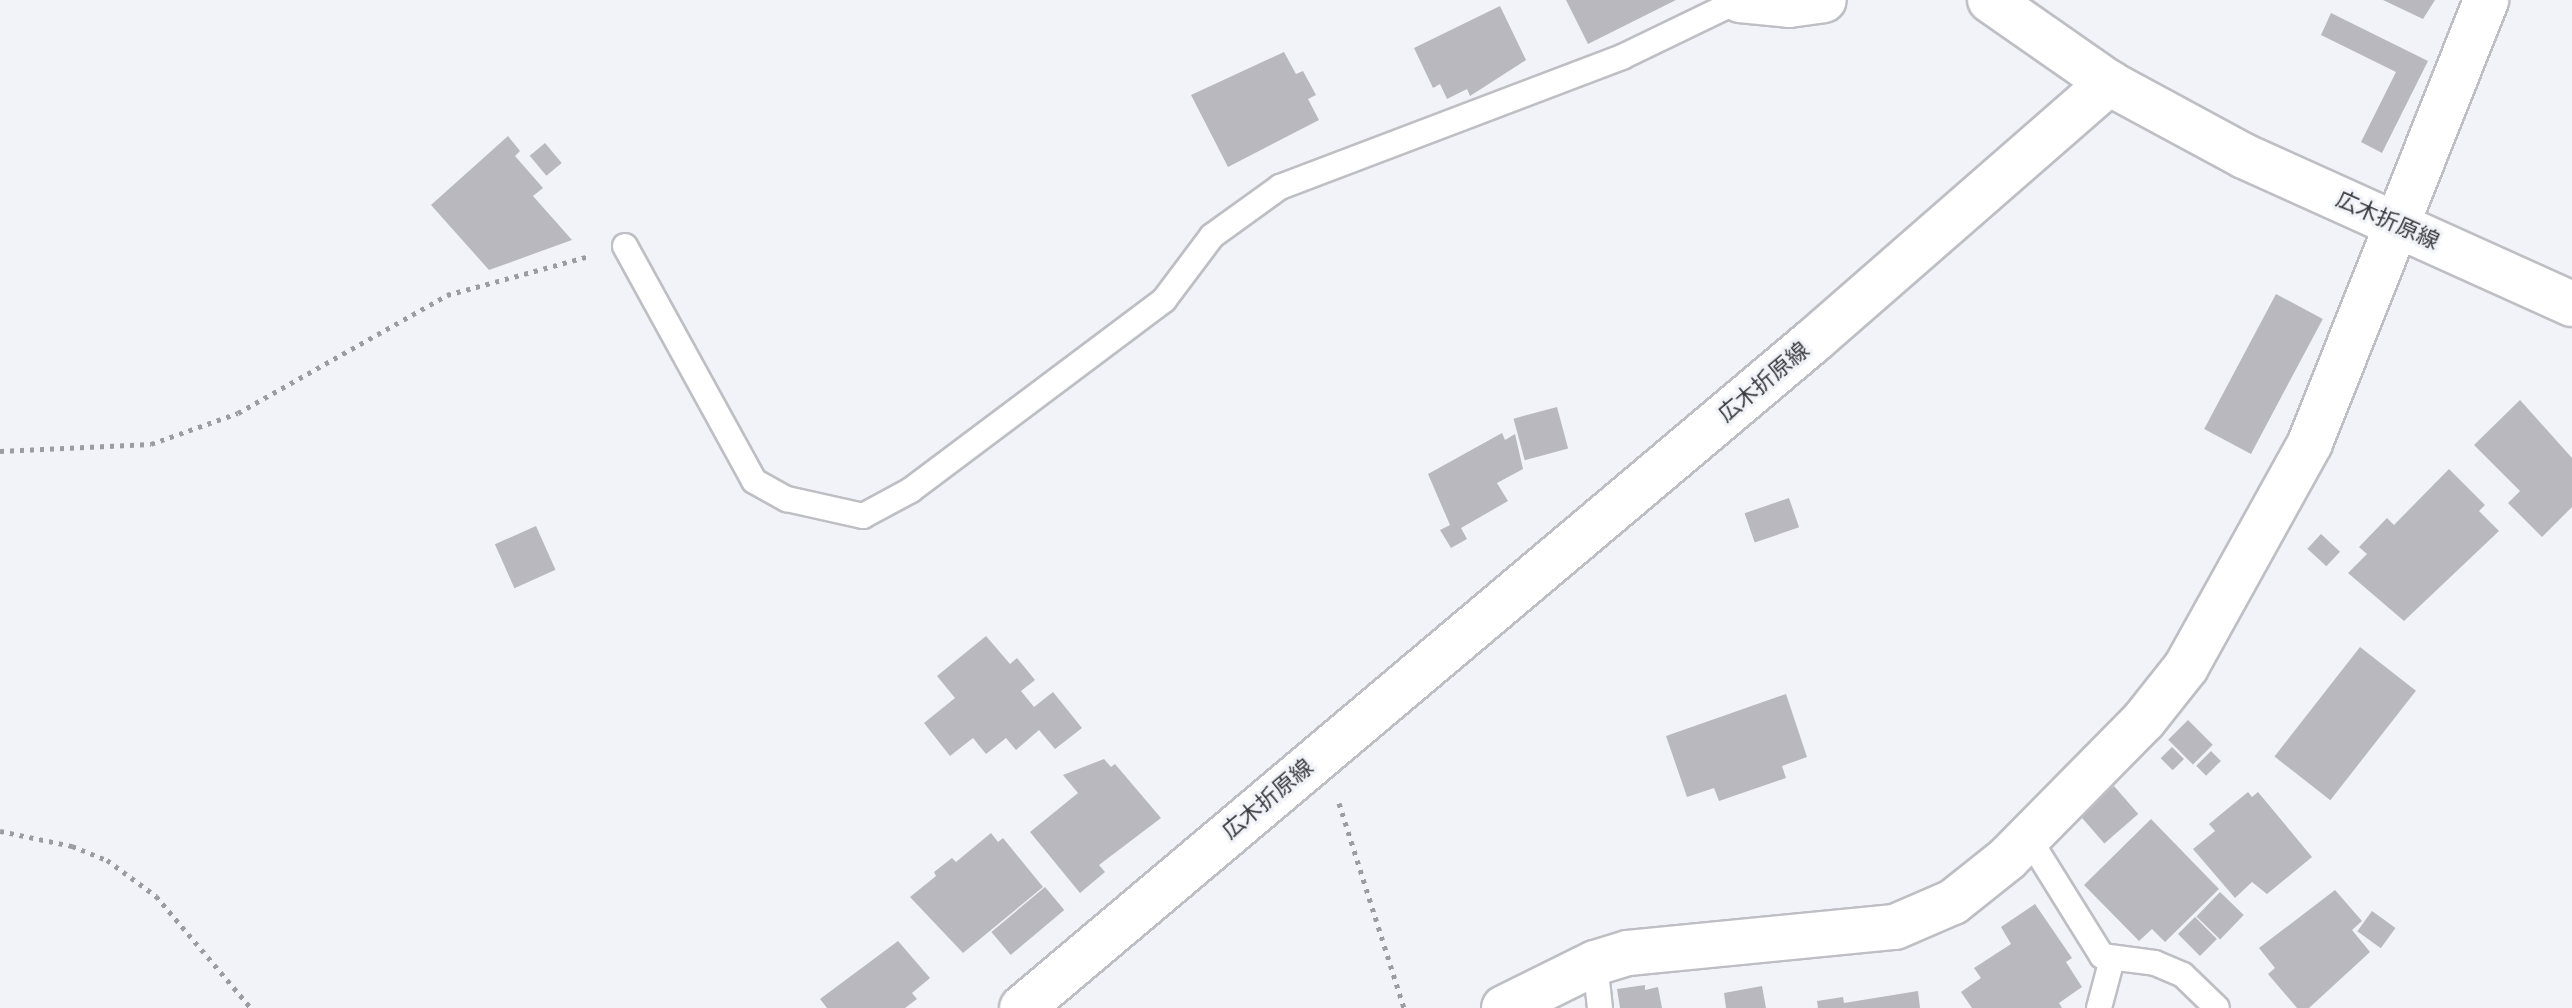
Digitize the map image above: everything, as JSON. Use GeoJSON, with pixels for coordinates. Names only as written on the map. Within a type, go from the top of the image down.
{"type":"FeatureCollection","features":[{"type":"Feature","properties":{"kind":"main road"},"geometry":{"type":"LineString","coordinates":[[1740,0],[1789,5],[1824,0]]}},
{"type":"Feature","properties":{"kind":"main road"},"geometry":{"type":"LineString","coordinates":[[1990,0],[2109,83]]}},
{"type":"Feature","properties":{"kind":"main road"},"geometry":{"type":"LineString","coordinates":[[1504,1008],[1595,963],[1628,953],[1895,927],[1953,902],[2028,837],[2144,720],[2186,667],[2310,443],[2394,225],[2486,0]]}},
{"type":"Feature","properties":{"kind":"main road","name":"広木折原線"},"geometry":{"type":"LineString","coordinates":[[1022,1008],[1813,341],[2109,83],[2244,156],[2572,304]]}},
{"type":"Feature","properties":{"kind":"lane"},"geometry":{"type":"LineString","coordinates":[[625,246],[754,481],[787,499],[863,516],[911,490],[1164,300],[1212,236],[1280,187],[1622,57],[1740,0]]}},
{"type":"Feature","properties":{"kind":"lane"},"geometry":{"type":"LineString","coordinates":[[2028,837],[2102,956],[2155,963],[2183,975],[2217,1008]]}},
{"type":"Feature","properties":{"kind":"lane"},"geometry":{"type":"LineString","coordinates":[[2099,1008],[2112,959]]}},
{"type":"Feature","properties":{"kind":"lane"},"geometry":{"type":"LineString","coordinates":[[1595,963],[1600,1008]]}},
{"type":"Feature","properties":{"kind":"path"},"geometry":{"type":"LineString","coordinates":[[0,451],[151,444],[238,413],[447,295],[625,246]]}},
{"type":"Feature","properties":{"kind":"path"},"geometry":{"type":"LineString","coordinates":[[1323,753],[1404,1008]]}},
{"type":"Feature","properties":{"kind":"path"},"geometry":{"type":"LineString","coordinates":[[0,831],[72,846],[107,860],[156,896],[251,1008]]}},
{"type":"Feature","properties":{"kind":"building"},"geometry":{"type":"Polygon","coordinates":[[[1566,0],[1676,0],[1588,44],[1566,0]]]}},
{"type":"Feature","properties":{"kind":"building"},"geometry":{"type":"Polygon","coordinates":[[[2383,0],[2435,0],[2423,19],[2383,0]]]}},
{"type":"Feature","properties":{"kind":"building"},"geometry":{"type":"Polygon","coordinates":[[[1500,6],[1526,60],[1470,96],[1467,89],[1447,99],[1440,84],[1433,88],[1414,48],[1500,6]]]}},
{"type":"Feature","properties":{"kind":"building"},"geometry":{"type":"Polygon","coordinates":[[[2331,13],[2428,61],[2382,153],[2361,142],[2396,72],[2321,35],[2331,13]]]}},
{"type":"Feature","properties":{"kind":"building"},"geometry":{"type":"Polygon","coordinates":[[[1284,52],[1296,74],[1303,71],[1316,95],[1308,99],[1319,120],[1228,167],[1191,95],[1284,52]]]}},
{"type":"Feature","properties":{"kind":"building"},"geometry":{"type":"Polygon","coordinates":[[[508,136],[520,151],[515,156],[543,188],[533,196],[572,240],[489,270],[431,205],[508,136]]]}},
{"type":"Feature","properties":{"kind":"building"},"geometry":{"type":"Polygon","coordinates":[[[545,143],[562,163],[546,176],[530,156],[545,143]]]}},
{"type":"Feature","properties":{"kind":"building"},"geometry":{"type":"Polygon","coordinates":[[[2276,294],[2323,319],[2251,454],[2204,429],[2276,294]]]}},
{"type":"Feature","properties":{"kind":"building"},"geometry":{"type":"Polygon","coordinates":[[[2520,400],[2572,458],[2572,507],[2542,537],[2508,503],[2520,491],[2474,445],[2520,400]]]}},
{"type":"Feature","properties":{"kind":"building"},"geometry":{"type":"Polygon","coordinates":[[[1557,407],[1568,449],[1525,460],[1514,419],[1557,407]]]}},
{"type":"Feature","properties":{"kind":"building"},"geometry":{"type":"Polygon","coordinates":[[[1502,433],[1505,440],[1515,434],[1523,469],[1497,483],[1508,501],[1461,528],[1467,539],[1451,548],[1440,530],[1450,525],[1428,474],[1502,433]]]}},
{"type":"Feature","properties":{"kind":"building"},"geometry":{"type":"Polygon","coordinates":[[[2449,469],[2485,505],[2479,511],[2499,531],[2404,621],[2348,573],[2367,554],[2359,547],[2387,518],[2394,525],[2449,469]]]}},
{"type":"Feature","properties":{"kind":"building"},"geometry":{"type":"Polygon","coordinates":[[[1789,498],[1799,527],[1755,543],[1745,513],[1789,498]]]}},
{"type":"Feature","properties":{"kind":"building"},"geometry":{"type":"Polygon","coordinates":[[[536,526],[556,570],[514,588],[495,544],[536,526]]]}},
{"type":"Feature","properties":{"kind":"building"},"geometry":{"type":"Polygon","coordinates":[[[2321,534],[2340,552],[2326,566],[2307,549],[2321,534]]]}},
{"type":"Feature","properties":{"kind":"building"},"geometry":{"type":"Polygon","coordinates":[[[986,636],[1010,664],[1017,658],[1035,680],[1021,691],[1034,707],[1053,692],[1082,728],[1055,749],[1039,730],[1016,750],[1006,738],[986,754],[973,738],[950,756],[924,723],[955,698],[937,676],[986,636]]]}},
{"type":"Feature","properties":{"kind":"building"},"geometry":{"type":"Polygon","coordinates":[[[2360,647],[2416,691],[2330,800],[2274,757],[2360,647]]]}},
{"type":"Feature","properties":{"kind":"building"},"geometry":{"type":"Polygon","coordinates":[[[1786,694],[1807,757],[1782,766],[1786,778],[1719,801],[1714,788],[1687,797],[1666,736],[1786,694]]]}},
{"type":"Feature","properties":{"kind":"building"},"geometry":{"type":"Polygon","coordinates":[[[2188,720],[2213,745],[2193,765],[2168,740],[2188,720]]]}},
{"type":"Feature","properties":{"kind":"building"},"geometry":{"type":"Polygon","coordinates":[[[2172,747],[2184,759],[2173,770],[2161,758],[2172,747]]]}},
{"type":"Feature","properties":{"kind":"building"},"geometry":{"type":"Polygon","coordinates":[[[2211,751],[2221,761],[2206,776],[2196,766],[2211,751]]]}},
{"type":"Feature","properties":{"kind":"building"},"geometry":{"type":"Polygon","coordinates":[[[1104,759],[1111,767],[1115,764],[1161,818],[1099,865],[1105,872],[1080,893],[1030,832],[1078,793],[1063,775],[1104,759]]]}},
{"type":"Feature","properties":{"kind":"building"},"geometry":{"type":"Polygon","coordinates":[[[2114,786],[2138,814],[2104,843],[2080,816],[2114,786]]]}},
{"type":"Feature","properties":{"kind":"building"},"geometry":{"type":"Polygon","coordinates":[[[2248,792],[2252,797],[2258,792],[2312,857],[2267,894],[2252,882],[2235,898],[2193,849],[2215,831],[2209,824],[2248,792]]]}},
{"type":"Feature","properties":{"kind":"building"},"geometry":{"type":"Polygon","coordinates":[[[2151,819],[2219,889],[2165,942],[2152,929],[2139,941],[2084,885],[2151,819]]]}},
{"type":"Feature","properties":{"kind":"building"},"geometry":{"type":"Polygon","coordinates":[[[991,833],[998,842],[1003,838],[1043,887],[963,953],[910,897],[936,876],[934,872],[952,858],[956,862],[991,833]]]}},
{"type":"Feature","properties":{"kind":"building"},"geometry":{"type":"Polygon","coordinates":[[[1045,887],[1064,910],[1011,955],[991,932],[1045,887]]]}},
{"type":"Feature","properties":{"kind":"building"},"geometry":{"type":"Polygon","coordinates":[[[2335,890],[2362,921],[2352,930],[2370,952],[2309,1008],[2297,1008],[2268,974],[2275,968],[2259,948],[2335,890]]]}},
{"type":"Feature","properties":{"kind":"building"},"geometry":{"type":"Polygon","coordinates":[[[2220,892],[2244,915],[2220,939],[2196,916],[2220,892]]]}},
{"type":"Feature","properties":{"kind":"building"},"geometry":{"type":"Polygon","coordinates":[[[2035,904],[2072,958],[2066,962],[2082,987],[2059,1003],[2062,1008],[1972,1008],[1961,992],[1981,978],[1974,968],[2011,944],[2001,927],[2035,904]]]}},
{"type":"Feature","properties":{"kind":"building"},"geometry":{"type":"Polygon","coordinates":[[[2372,911],[2395,928],[2381,948],[2357,931],[2372,911]]]}},
{"type":"Feature","properties":{"kind":"building"},"geometry":{"type":"Polygon","coordinates":[[[2195,917],[2217,939],[2200,956],[2178,934],[2195,917]]]}},
{"type":"Feature","properties":{"kind":"building"},"geometry":{"type":"Polygon","coordinates":[[[898,941],[930,978],[912,993],[917,999],[905,1008],[827,1008],[820,999],[898,941]]]}},
{"type":"Feature","properties":{"kind":"building"},"geometry":{"type":"Polygon","coordinates":[[[1645,985],[1645,990],[1658,987],[1662,1008],[1620,1008],[1617,989],[1645,985]]]}},
{"type":"Feature","properties":{"kind":"building"},"geometry":{"type":"Polygon","coordinates":[[[1762,986],[1766,1008],[1726,1008],[1724,993],[1762,986]]]}},
{"type":"Feature","properties":{"kind":"building"},"geometry":{"type":"Polygon","coordinates":[[[1918,991],[1920,1008],[1818,1008],[1817,1001],[1843,997],[1844,1003],[1918,991]]]}}]}
